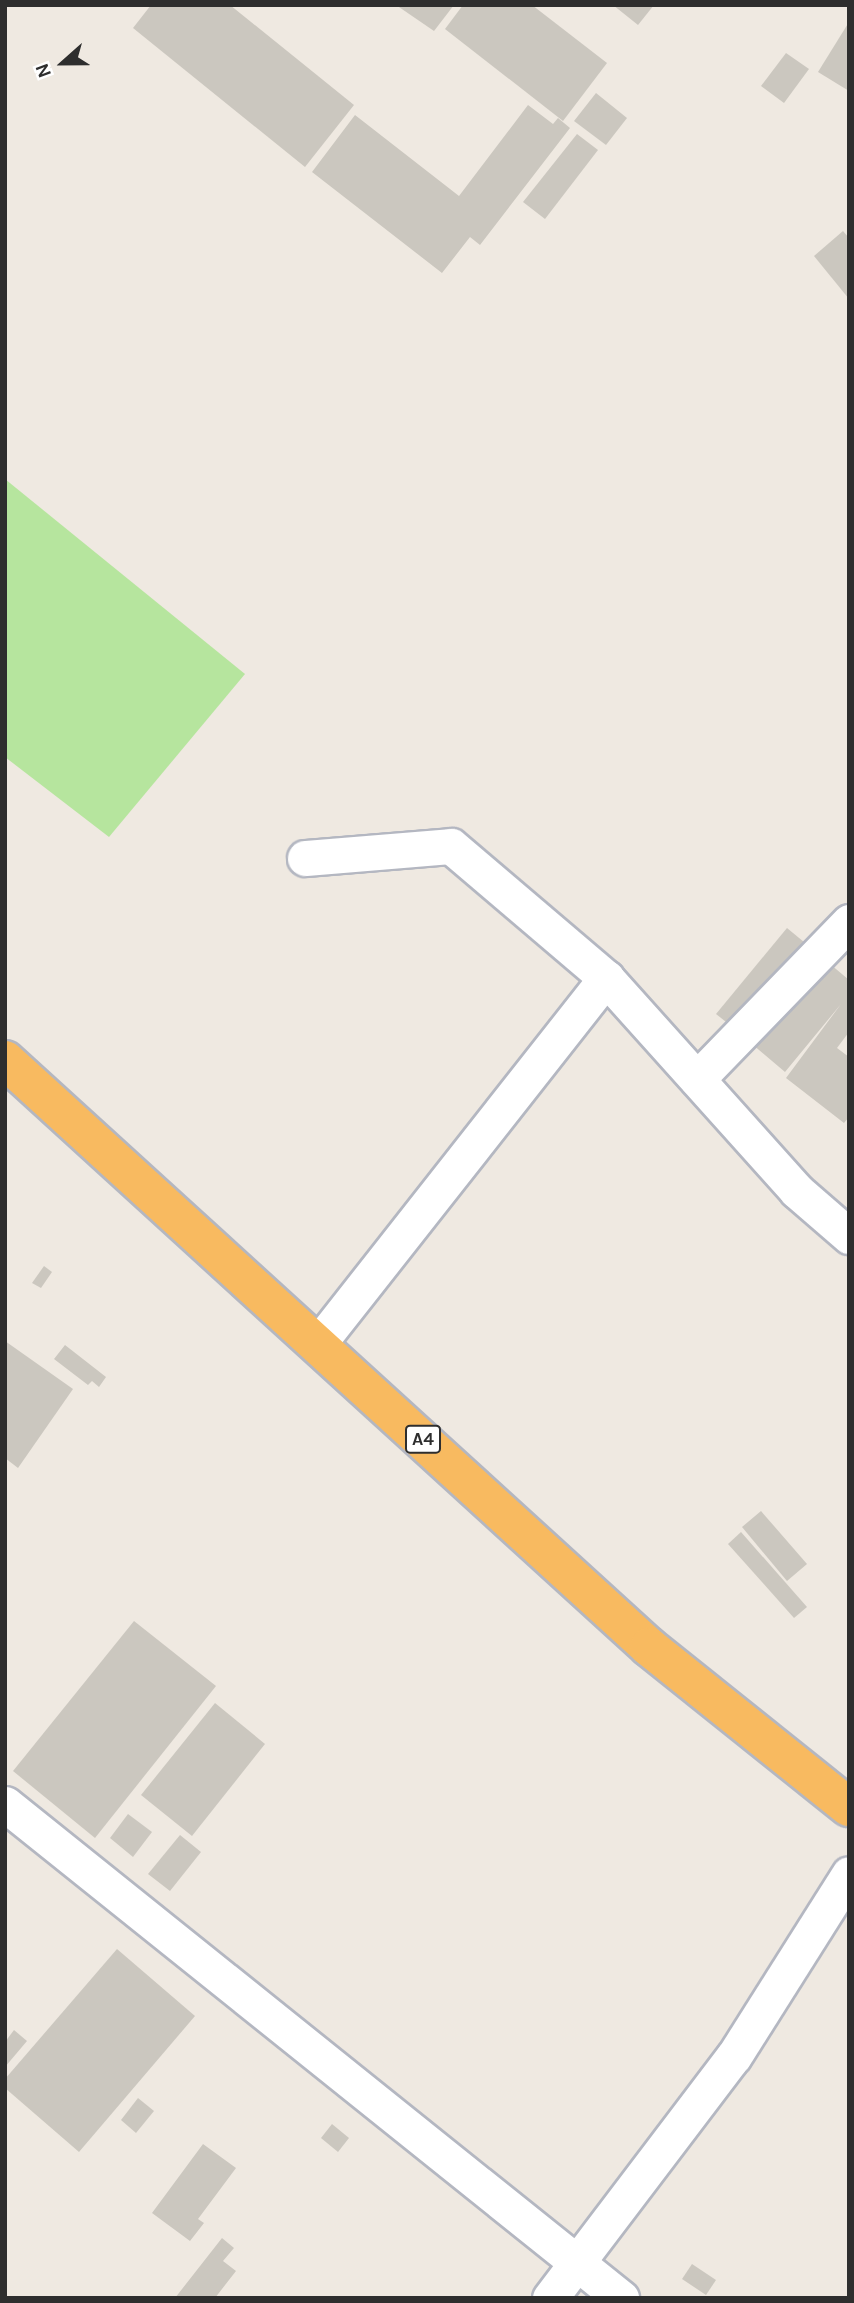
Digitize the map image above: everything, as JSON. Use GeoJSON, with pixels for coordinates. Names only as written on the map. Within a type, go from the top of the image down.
{"type":"FeatureCollection","features":[{"type":"Feature","properties":{"kind":"highway","name":"A4"},"geometry":{"type":"LineString","coordinates":[[5,1060],[649,1647],[849,1807]]}},
{"type":"Feature","properties":{"kind":"street"},"geometry":{"type":"LineString","coordinates":[[305,858],[451,846],[606,978],[797,1191],[849,1236]]}},
{"type":"Feature","properties":{"kind":"street"},"geometry":{"type":"LineString","coordinates":[[697,1079],[849,922]]}},
{"type":"Feature","properties":{"kind":"street"},"geometry":{"type":"LineString","coordinates":[[318,1344],[606,978]]}},
{"type":"Feature","properties":{"kind":"street"},"geometry":{"type":"LineString","coordinates":[[5,1804],[575,2264],[621,2298]]}},
{"type":"Feature","properties":{"kind":"street"},"geometry":{"type":"LineString","coordinates":[[550,2298],[734,2056],[849,1874]]}},
{"type":"Feature","properties":{"kind":"green space"},"geometry":{"type":"Polygon","coordinates":[[[5,479],[245,674],[109,837],[5,757],[5,479]]]}},
{"type":"Feature","properties":{"kind":"building"},"geometry":{"type":"Polygon","coordinates":[[[151,5],[230,5],[354,105],[305,167],[133,28],[151,5]]]}},
{"type":"Feature","properties":{"kind":"building"},"geometry":{"type":"Polygon","coordinates":[[[396,5],[454,5],[434,31],[396,5]]]}},
{"type":"Feature","properties":{"kind":"building"},"geometry":{"type":"Polygon","coordinates":[[[463,5],[532,5],[607,63],[563,121],[445,29],[463,5]]]}},
{"type":"Feature","properties":{"kind":"building"},"geometry":{"type":"Polygon","coordinates":[[[613,5],[654,5],[638,25],[613,5]]]}},
{"type":"Feature","properties":{"kind":"building"},"geometry":{"type":"Polygon","coordinates":[[[849,22],[849,91],[818,72],[849,22]]]}},
{"type":"Feature","properties":{"kind":"building"},"geometry":{"type":"Polygon","coordinates":[[[786,53],[809,69],[784,103],[761,86],[786,53]]]}},
{"type":"Feature","properties":{"kind":"building"},"geometry":{"type":"Polygon","coordinates":[[[596,93],[627,118],[606,145],[574,121],[596,93]]]}},
{"type":"Feature","properties":{"kind":"building"},"geometry":{"type":"Polygon","coordinates":[[[528,105],[553,124],[558,118],[570,128],[480,245],[470,237],[442,273],[312,172],[355,115],[459,196],[528,105]]]}},
{"type":"Feature","properties":{"kind":"building"},"geometry":{"type":"Polygon","coordinates":[[[577,134],[598,150],[545,219],[523,202],[577,134]]]}},
{"type":"Feature","properties":{"kind":"building"},"geometry":{"type":"Polygon","coordinates":[[[843,231],[849,238],[849,299],[814,256],[843,231]]]}},
{"type":"Feature","properties":{"kind":"building"},"geometry":{"type":"Polygon","coordinates":[[[787,928],[810,947],[740,1033],[716,1014],[787,928]]]}},
{"type":"Feature","properties":{"kind":"building"},"geometry":{"type":"Polygon","coordinates":[[[823,958],[849,980],[849,1032],[837,1048],[849,1057],[849,1117],[844,1123],[786,1078],[841,1004],[785,1072],[752,1044],[823,958]]]}},
{"type":"Feature","properties":{"kind":"building"},"geometry":{"type":"Polygon","coordinates":[[[44,1266],[52,1272],[41,1288],[32,1283],[44,1266]]]}},
{"type":"Feature","properties":{"kind":"building"},"geometry":{"type":"Polygon","coordinates":[[[5,1341],[73,1389],[18,1468],[5,1458],[5,1341]]]}},
{"type":"Feature","properties":{"kind":"building"},"geometry":{"type":"Polygon","coordinates":[[[65,1345],[106,1377],[99,1387],[92,1381],[88,1385],[54,1359],[65,1345]]]}},
{"type":"Feature","properties":{"kind":"building"},"geometry":{"type":"Polygon","coordinates":[[[761,1511],[807,1564],[787,1581],[742,1527],[761,1511]]]}},
{"type":"Feature","properties":{"kind":"building"},"geometry":{"type":"Polygon","coordinates":[[[741,1532],[807,1607],[794,1618],[728,1544],[741,1532]]]}},
{"type":"Feature","properties":{"kind":"building"},"geometry":{"type":"Polygon","coordinates":[[[134,1621],[216,1686],[95,1838],[13,1771],[134,1621]]]}},
{"type":"Feature","properties":{"kind":"building"},"geometry":{"type":"Polygon","coordinates":[[[215,1703],[265,1744],[192,1836],[141,1795],[215,1703]]]}},
{"type":"Feature","properties":{"kind":"building"},"geometry":{"type":"Polygon","coordinates":[[[128,1814],[152,1832],[133,1857],[110,1838],[128,1814]]]}},
{"type":"Feature","properties":{"kind":"building"},"geometry":{"type":"Polygon","coordinates":[[[180,1835],[201,1852],[170,1891],[148,1874],[180,1835]]]}},
{"type":"Feature","properties":{"kind":"building"},"geometry":{"type":"Polygon","coordinates":[[[117,1949],[195,2016],[79,2152],[5,2088],[5,2079],[117,1949]]]}},
{"type":"Feature","properties":{"kind":"building"},"geometry":{"type":"Polygon","coordinates":[[[14,2030],[27,2041],[5,2067],[5,2042],[14,2030]]]}},
{"type":"Feature","properties":{"kind":"building"},"geometry":{"type":"Polygon","coordinates":[[[138,2098],[154,2111],[136,2133],[121,2120],[138,2098]]]}},
{"type":"Feature","properties":{"kind":"building"},"geometry":{"type":"Polygon","coordinates":[[[332,2124],[349,2138],[338,2152],[321,2138],[332,2124]]]}},
{"type":"Feature","properties":{"kind":"building"},"geometry":{"type":"Polygon","coordinates":[[[203,2144],[236,2168],[198,2219],[204,2223],[190,2241],[152,2213],[203,2144]]]}},
{"type":"Feature","properties":{"kind":"building"},"geometry":{"type":"Polygon","coordinates":[[[222,2238],[234,2248],[223,2261],[236,2271],[215,2298],[175,2298],[222,2238]]]}},
{"type":"Feature","properties":{"kind":"building"},"geometry":{"type":"Polygon","coordinates":[[[692,2264],[716,2280],[706,2295],[682,2279],[692,2264]]]}}]}
